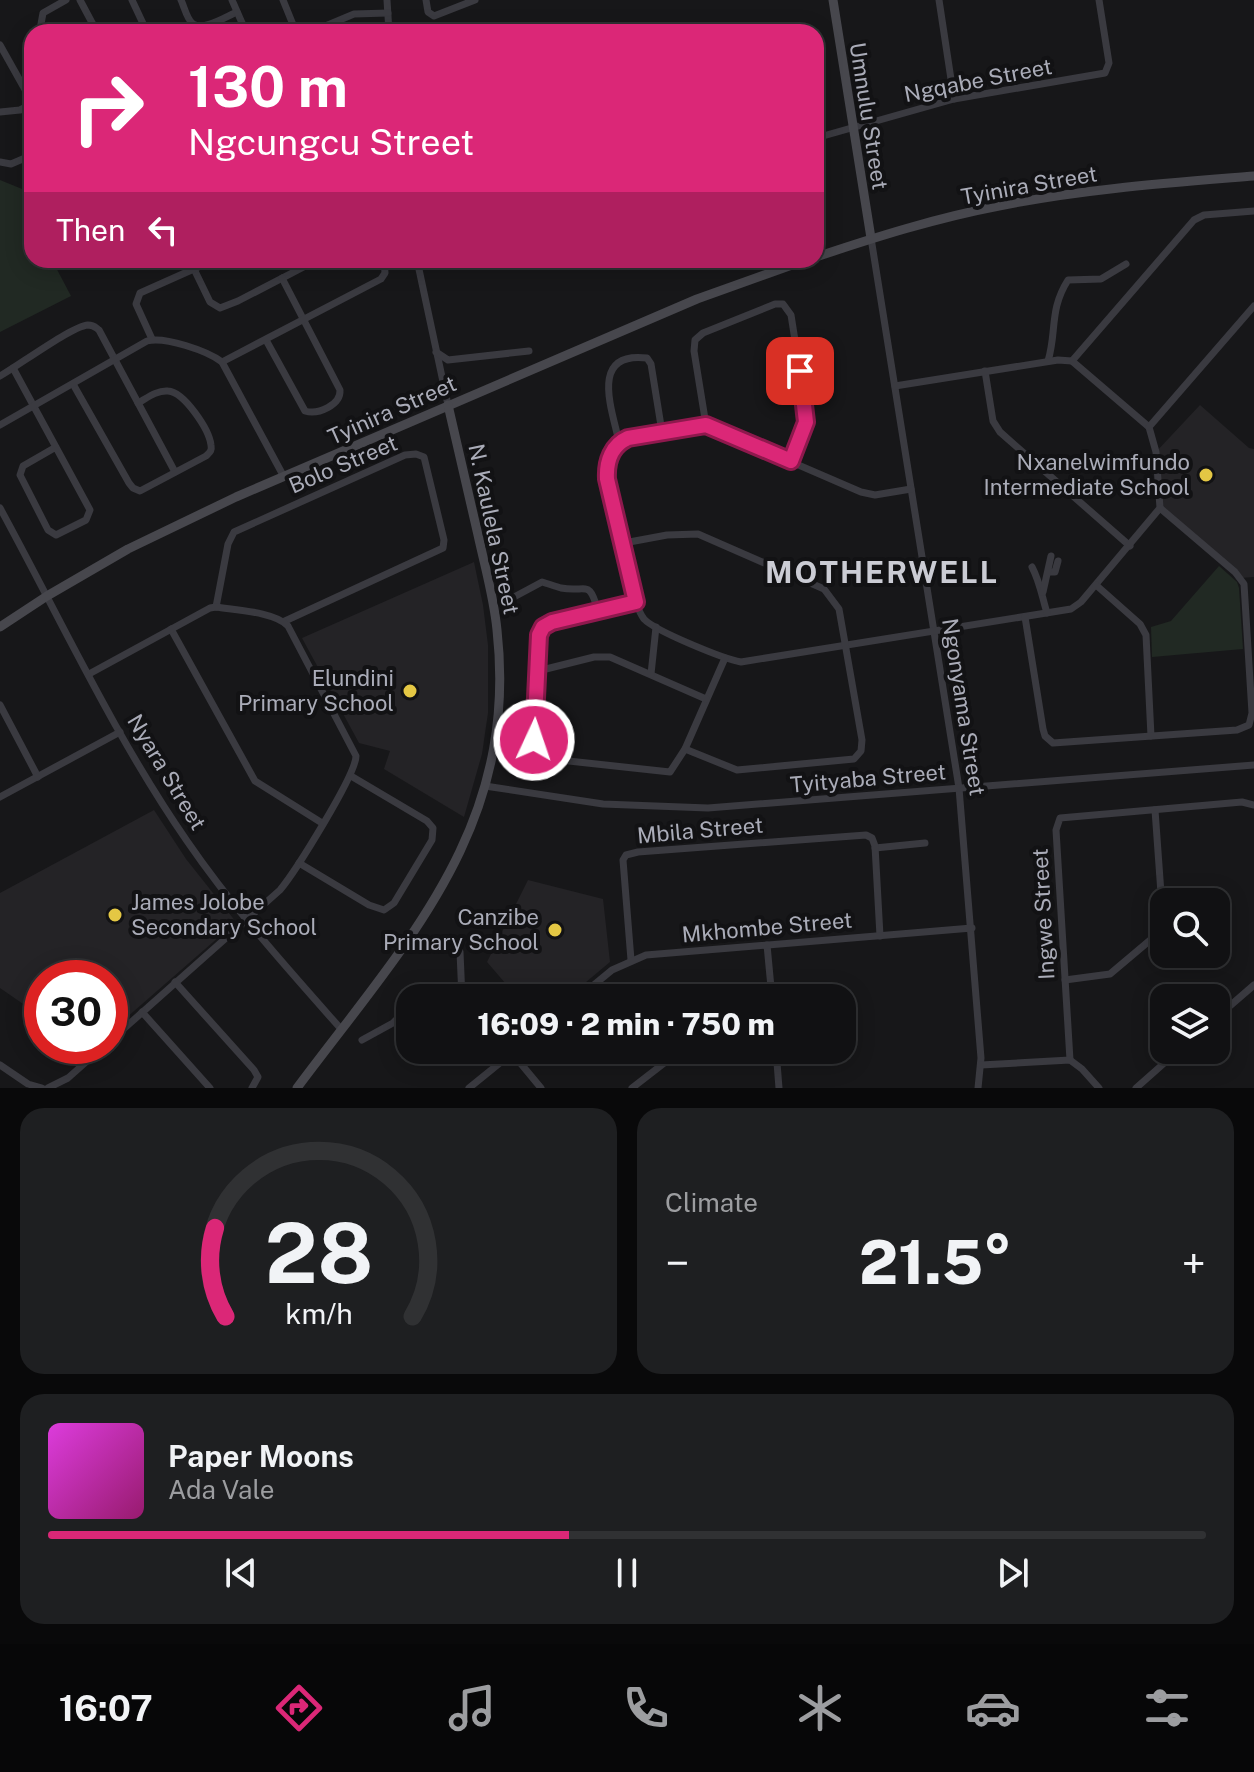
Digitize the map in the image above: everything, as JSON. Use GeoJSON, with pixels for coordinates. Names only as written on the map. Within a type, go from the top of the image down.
{"type":"FeatureCollection","features":[{"type":"Feature","properties":{"kind":"street"},"geometry":{"type":"LineString","coordinates":[[41,24],[43,13],[66,0]]}},
{"type":"Feature","properties":{"kind":"street"},"geometry":{"type":"LineString","coordinates":[[80,0],[93,24]]}},
{"type":"Feature","properties":{"kind":"street"},"geometry":{"type":"LineString","coordinates":[[132,0],[143,24]]}},
{"type":"Feature","properties":{"kind":"street"},"geometry":{"type":"LineString","coordinates":[[181,0],[190,20],[196,24]]}},
{"type":"Feature","properties":{"kind":"street"},"geometry":{"type":"LineString","coordinates":[[232,0],[242,24]]}},
{"type":"Feature","properties":{"kind":"street"},"geometry":{"type":"LineString","coordinates":[[283,0],[293,24]]}},
{"type":"Feature","properties":{"kind":"street"},"geometry":{"type":"LineString","coordinates":[[387,0],[389,24]]}},
{"type":"Feature","properties":{"kind":"street"},"geometry":{"type":"LineString","coordinates":[[426,0],[428,12],[434,16],[475,0]]}},
{"type":"Feature","properties":{"kind":"street","name":"Umnulu Street"},"geometry":{"type":"LineString","coordinates":[[833,0],[871,238]]}},
{"type":"Feature","properties":{"kind":"street"},"geometry":{"type":"LineString","coordinates":[[939,0],[954,99]]}},
{"type":"Feature","properties":{"kind":"street","name":"Ngqabe Street"},"geometry":{"type":"LineString","coordinates":[[824,135],[954,99],[1100,75],[1108,67],[1099,0]]}},
{"type":"Feature","properties":{"kind":"street"},"geometry":{"type":"LineString","coordinates":[[201,24],[237,12]]}},
{"type":"Feature","properties":{"kind":"street"},"geometry":{"type":"LineString","coordinates":[[330,24],[354,14],[388,13]]}},
{"type":"Feature","properties":{"kind":"street"},"geometry":{"type":"LineString","coordinates":[[0,45],[24,88]]}},
{"type":"Feature","properties":{"kind":"street"},"geometry":{"type":"LineString","coordinates":[[0,112],[24,108]]}},
{"type":"Feature","properties":{"kind":"street"},"geometry":{"type":"LineString","coordinates":[[0,162],[11,164],[24,158]]}},
{"type":"Feature","properties":{"kind":"street","name":"Tyinira Street"},"geometry":{"type":"LineString","coordinates":[[824,254],[930,221],[1062,195],[1254,176]]}},
{"type":"Feature","properties":{"kind":"street"},"geometry":{"type":"LineString","coordinates":[[1072,361],[1194,220],[1204,215],[1254,211]]}},
{"type":"Feature","properties":{"kind":"street","name":"Ngonyama Street"},"geometry":{"type":"LineString","coordinates":[[871,238],[959,788],[981,1065],[978,1088]]}},
{"type":"Feature","properties":{"kind":"street"},"geometry":{"type":"LineString","coordinates":[[1048,361],[1055,340],[1054,313],[1068,280],[1101,279],[1126,264]]}},
{"type":"Feature","properties":{"kind":"street"},"geometry":{"type":"LineString","coordinates":[[152,339],[136,304],[140,293],[194,269],[210,302],[220,308],[301,268]]}},
{"type":"Feature","properties":{"kind":"street"},"geometry":{"type":"LineString","coordinates":[[222,362],[381,279],[385,268]]}},
{"type":"Feature","properties":{"kind":"street","name":"N. Kaulela Street"},"geometry":{"type":"LineString","coordinates":[[297,1088],[415,931],[439,894],[468,835],[485,786],[498,707],[497,629],[419,268]]}},
{"type":"Feature","properties":{"kind":"street","name":"Tyinira Street"},"geometry":{"type":"LineString","coordinates":[[2,624],[128,549],[284,477],[711,293],[783,268]]}},
{"type":"Feature","properties":{"kind":"street"},"geometry":{"type":"LineString","coordinates":[[266,340],[305,411],[313,413],[337,402],[340,390],[282,278]]}},
{"type":"Feature","properties":{"kind":"street"},"geometry":{"type":"LineString","coordinates":[[706,425],[694,351],[695,340],[703,333],[732,321],[775,304],[783,304],[791,315],[807,416],[791,461]]}},
{"type":"Feature","properties":{"kind":"street"},"geometry":{"type":"LineString","coordinates":[[1149,427],[1254,306]]}},
{"type":"Feature","properties":{"kind":"street"},"geometry":{"type":"LineString","coordinates":[[0,376],[60,339],[90,325],[99,330],[175,472]]}},
{"type":"Feature","properties":{"kind":"street"},"geometry":{"type":"LineString","coordinates":[[0,425],[152,339],[212,355],[222,362],[284,477]]}},
{"type":"Feature","properties":{"kind":"street"},"geometry":{"type":"LineString","coordinates":[[436,352],[448,360],[529,351]]}},
{"type":"Feature","properties":{"kind":"street"},"geometry":{"type":"LineString","coordinates":[[662,432],[651,364],[647,358],[640,357],[615,366],[609,374],[609,394],[619,442],[609,458],[607,479],[636,602],[643,618],[656,627],[741,662],[1076,607],[1160,508],[1156,452],[1149,427],[1072,361],[1048,361],[895,386]]}},
{"type":"Feature","properties":{"kind":"street"},"geometry":{"type":"LineString","coordinates":[[13,368],[35,406],[90,513],[82,523],[56,535],[48,530],[20,475],[23,466],[56,447]]}},
{"type":"Feature","properties":{"kind":"street"},"geometry":{"type":"LineString","coordinates":[[985,371],[993,421],[1000,432],[1130,546]]}},
{"type":"Feature","properties":{"kind":"street"},"geometry":{"type":"LineString","coordinates":[[73,384],[133,488],[144,489],[210,453],[210,440],[190,405],[177,393],[164,390],[138,403]]}},
{"type":"Feature","properties":{"kind":"street"},"geometry":{"type":"LineString","coordinates":[[619,442],[706,425],[867,493],[875,495],[911,489]]}},
{"type":"Feature","properties":{"kind":"street","name":"Bolo Street"},"geometry":{"type":"LineString","coordinates":[[216,607],[228,544],[234,532],[405,455],[424,457],[444,540],[443,548],[285,621]]}},
{"type":"Feature","properties":{"kind":"street","name":"Nyara Street"},"geometry":{"type":"LineString","coordinates":[[0,508],[120,732],[181,833],[245,920],[341,1029]]}},
{"type":"Feature","properties":{"kind":"street"},"geometry":{"type":"LineString","coordinates":[[1025,617],[1043,729],[1048,741],[1060,744],[1237,730],[1249,725],[1252,713],[1244,584],[1235,572],[1160,508]]}},
{"type":"Feature","properties":{"kind":"street"},"geometry":{"type":"LineString","coordinates":[[624,543],[667,535],[698,534],[824,589],[839,609],[862,740],[861,751],[854,759],[737,770],[685,749]]}},
{"type":"Feature","properties":{"kind":"street"},"geometry":{"type":"LineString","coordinates":[[1047,613],[1043,592],[1049,572],[1055,572],[1055,559]]}},
{"type":"Feature","properties":{"kind":"street"},"geometry":{"type":"LineString","coordinates":[[1032,567],[1043,592]]}},
{"type":"Feature","properties":{"kind":"street"},"geometry":{"type":"LineString","coordinates":[[503,598],[514,597],[542,582],[562,588],[584,587],[593,593],[598,611]]}},
{"type":"Feature","properties":{"kind":"street"},"geometry":{"type":"LineString","coordinates":[[1096,585],[1140,624],[1146,635],[1151,736]]}},
{"type":"Feature","properties":{"kind":"street"},"geometry":{"type":"LineString","coordinates":[[636,602],[552,622],[543,627],[539,635],[534,746],[541,758],[666,773],[673,770],[725,658]]}},
{"type":"Feature","properties":{"kind":"street"},"geometry":{"type":"LineString","coordinates":[[89,674],[216,607],[285,621],[354,750],[356,762],[351,776],[280,890],[128,1025]]}},
{"type":"Feature","properties":{"kind":"street"},"geometry":{"type":"LineString","coordinates":[[651,674],[656,627]]}},
{"type":"Feature","properties":{"kind":"street"},"geometry":{"type":"LineString","coordinates":[[171,629],[255,781],[322,823]]}},
{"type":"Feature","properties":{"kind":"street"},"geometry":{"type":"LineString","coordinates":[[538,671],[602,656],[610,657],[706,699]]}},
{"type":"Feature","properties":{"kind":"street"},"geometry":{"type":"LineString","coordinates":[[0,705],[38,777]]}},
{"type":"Feature","properties":{"kind":"street"},"geometry":{"type":"LineString","coordinates":[[0,797],[120,732]]}},
{"type":"Feature","properties":{"kind":"street","name":"Tyityaba Street"},"geometry":{"type":"LineString","coordinates":[[485,786],[575,801],[681,808],[1254,765]]}},
{"type":"Feature","properties":{"kind":"street"},"geometry":{"type":"LineString","coordinates":[[299,863],[369,905],[384,910],[394,903],[432,840],[433,828],[427,821],[351,776]]}},
{"type":"Feature","properties":{"kind":"street","name":"Ingwe Street"},"geometry":{"type":"LineString","coordinates":[[1070,1060],[1058,822],[1068,816],[1242,802],[1254,805]]}},
{"type":"Feature","properties":{"kind":"street"},"geometry":{"type":"LineString","coordinates":[[1065,980],[1108,976],[1161,931],[1163,921],[1155,810]]}},
{"type":"Feature","properties":{"kind":"street","name":"Mbila Street"},"geometry":{"type":"LineString","coordinates":[[631,960],[623,860],[629,853],[861,834],[872,838],[875,848],[925,843]]}},
{"type":"Feature","properties":{"kind":"street"},"geometry":{"type":"LineString","coordinates":[[875,848],[880,936]]}},
{"type":"Feature","properties":{"kind":"street","name":"Mkhombe Street"},"geometry":{"type":"LineString","coordinates":[[595,984],[631,960],[655,954],[972,928]]}},
{"type":"Feature","properties":{"kind":"street"},"geometry":{"type":"LineString","coordinates":[[767,945],[771,984]]}},
{"type":"Feature","properties":{"kind":"street"},"geometry":{"type":"LineString","coordinates":[[460,952],[461,984]]}},
{"type":"Feature","properties":{"kind":"street"},"geometry":{"type":"LineString","coordinates":[[175,982],[257,1074],[252,1088]]}},
{"type":"Feature","properties":{"kind":"street"},"geometry":{"type":"LineString","coordinates":[[1230,1006],[1254,985]]}},
{"type":"Feature","properties":{"kind":"street"},"geometry":{"type":"LineString","coordinates":[[142,1012],[210,1088]]}},
{"type":"Feature","properties":{"kind":"street"},"geometry":{"type":"LineString","coordinates":[[362,1040],[396,1020]]}},
{"type":"Feature","properties":{"kind":"street"},"geometry":{"type":"LineString","coordinates":[[981,1065],[1070,1060],[1099,1088]]}},
{"type":"Feature","properties":{"kind":"street"},"geometry":{"type":"LineString","coordinates":[[0,1065],[28,1084],[45,1088],[68,1078],[84,1064]]}},
{"type":"Feature","properties":{"kind":"street"},"geometry":{"type":"LineString","coordinates":[[469,1088],[499,1064]]}},
{"type":"Feature","properties":{"kind":"street"},"geometry":{"type":"LineString","coordinates":[[523,1064],[541,1088]]}},
{"type":"Feature","properties":{"kind":"street"},"geometry":{"type":"LineString","coordinates":[[632,1088],[663,1064]]}},
{"type":"Feature","properties":{"kind":"street"},"geometry":{"type":"LineString","coordinates":[[777,1064],[779,1088]]}},
{"type":"Feature","properties":{"kind":"street"},"geometry":{"type":"LineString","coordinates":[[1136,1088],[1163,1064]]}},
{"type":"Feature","properties":{"kind":"shaded area"},"geometry":{"type":"Polygon","coordinates":[[[0,180],[24,190],[24,268],[56,268],[71,296],[0,332],[0,180]]]}},
{"type":"Feature","properties":{"kind":"shaded area","name":"Nxanelwimfundo Intermediate School"},"geometry":{"type":"Polygon","coordinates":[[[1200,405],[1254,449],[1254,577],[1240,578],[1160,508],[1156,452],[1200,405]]]}},
{"type":"Feature","properties":{"kind":"shaded area","name":"Elundini Primary School"},"geometry":{"type":"Polygon","coordinates":[[[474,562],[488,645],[488,713],[482,754],[464,817],[384,769],[390,751],[359,743],[302,638],[474,562]]]}},
{"type":"Feature","properties":{"kind":"shaded area"},"geometry":{"type":"Polygon","coordinates":[[[1219,566],[1237,582],[1239,588],[1243,649],[1152,657],[1151,627],[1171,621],[1219,566]]]}},
{"type":"Feature","properties":{"kind":"shaded area","name":"James Jolobe Secondary School"},"geometry":{"type":"Polygon","coordinates":[[[154,810],[186,859],[236,922],[128,1016],[128,960],[24,960],[24,1005],[0,988],[0,893],[154,810]]]}},
{"type":"Feature","properties":{"kind":"shaded area","name":"Canzibe Primary School"},"geometry":{"type":"Polygon","coordinates":[[[528,880],[603,899],[610,962],[584,984],[506,984],[487,962],[528,880]]]}},
{"type":"Feature","properties":{"kind":"place","name":"Nxanelwimfundo Intermediate School"},"geometry":{"type":"Point","coordinates":[1206,475]}},
{"type":"Feature","properties":{"kind":"place","name":"Elundini Primary School"},"geometry":{"type":"Point","coordinates":[410,691]}},
{"type":"Feature","properties":{"kind":"place","name":"James Jolobe Secondary School"},"geometry":{"type":"Point","coordinates":[115,915]}},
{"type":"Feature","properties":{"kind":"place","name":"Canzibe Primary School"},"geometry":{"type":"Point","coordinates":[555,930]}},
{"type":"Feature","properties":{"kind":"district","name":"MOTHERWELL"},"geometry":{"type":"Point","coordinates":[882,572]}},
{"type":"Feature","properties":{"kind":"route"},"geometry":{"type":"LineString","coordinates":[[534,740],[539,635],[543,627],[552,622],[636,602],[607,479],[606,470],[613,449],[628,438],[706,425],[791,461],[807,416],[800,371]]}}]}
